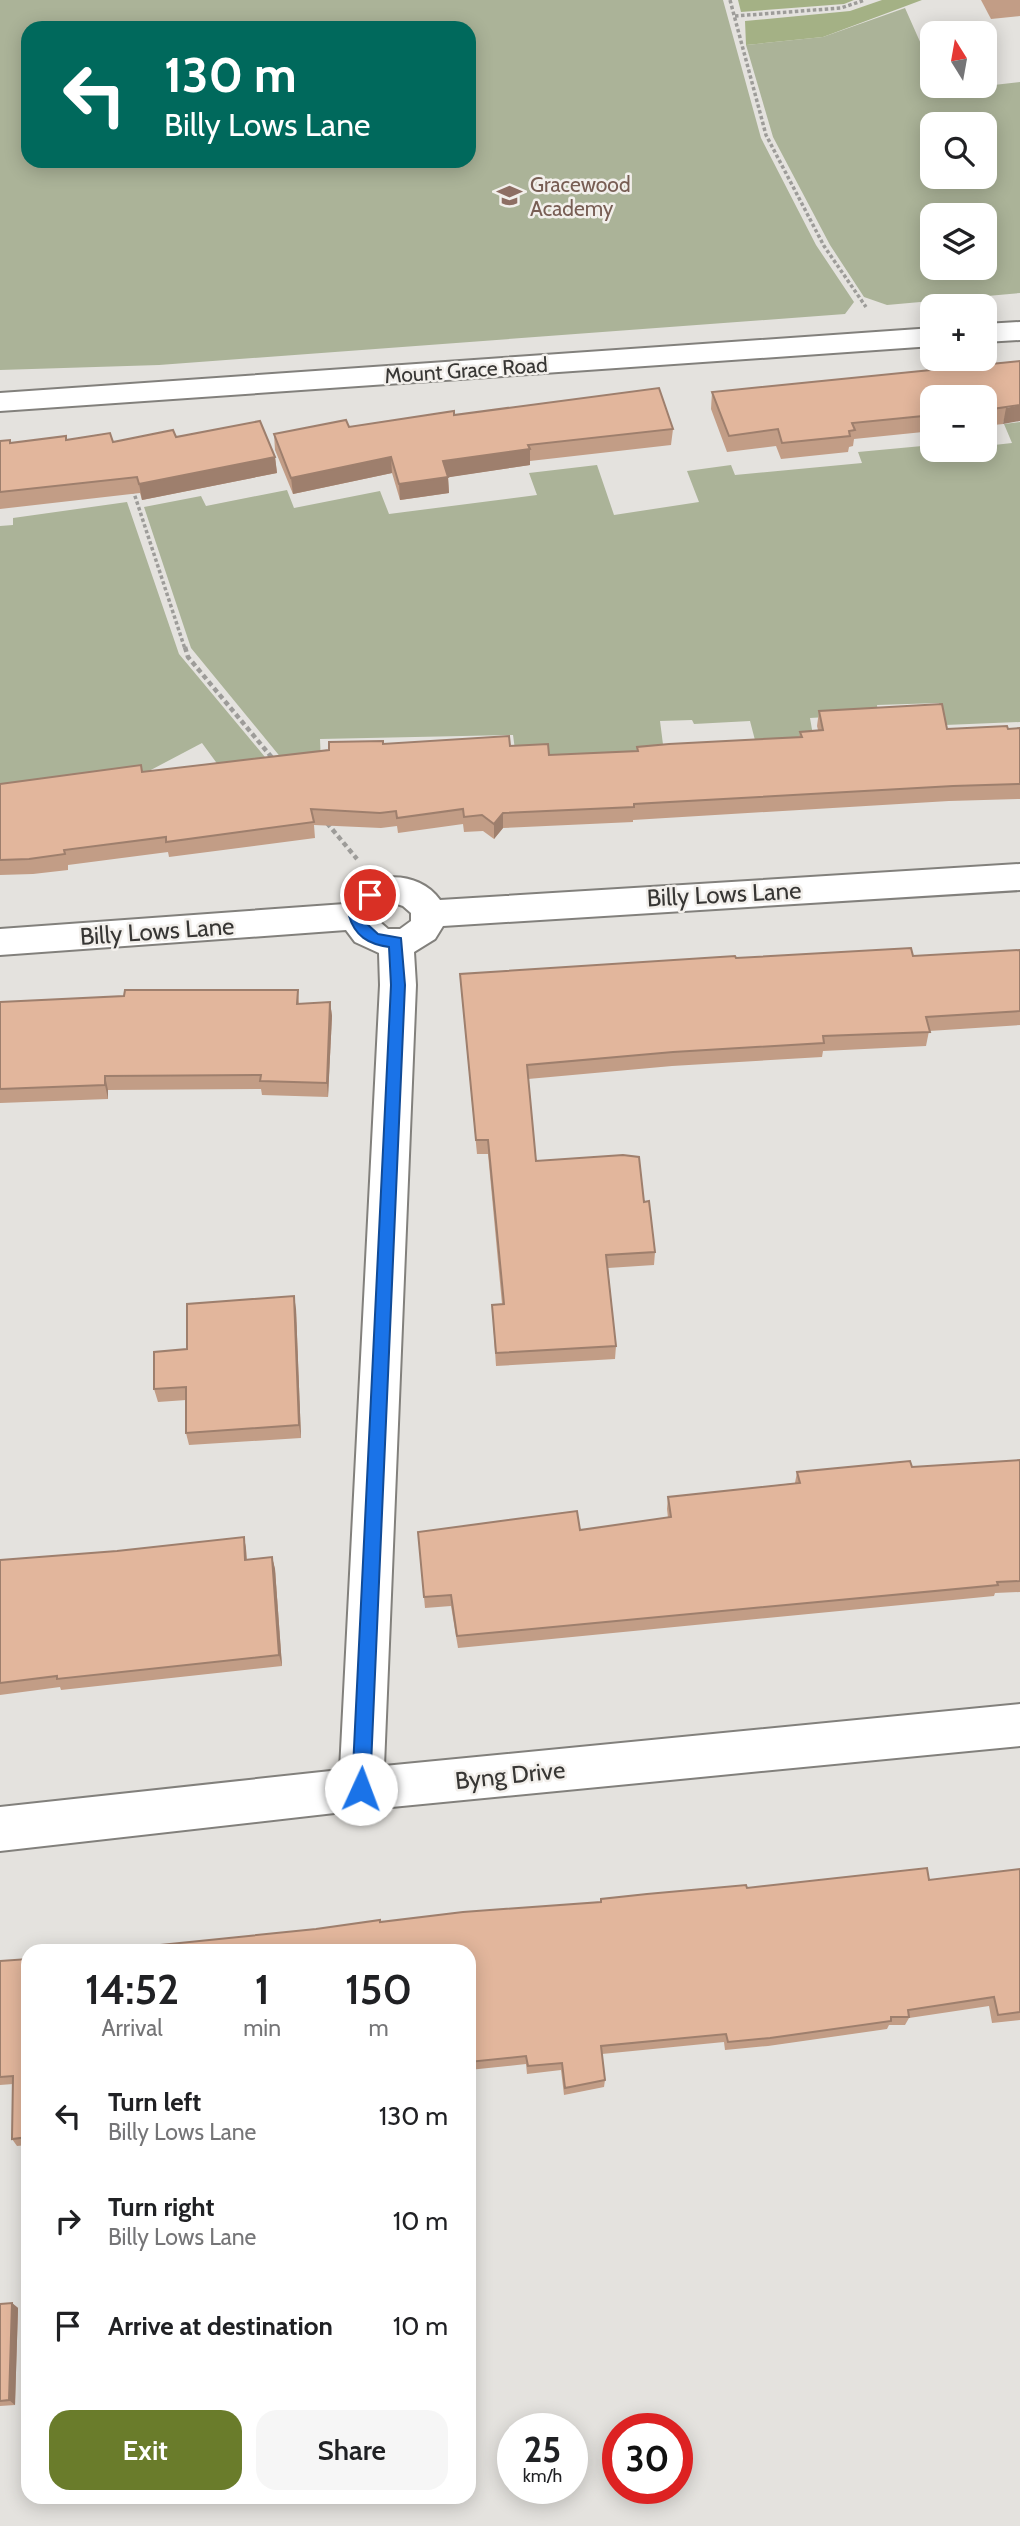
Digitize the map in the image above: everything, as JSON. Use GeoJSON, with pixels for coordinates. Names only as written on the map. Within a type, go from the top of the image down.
{"type":"FeatureCollection","features":[{"type":"Feature","properties":{"kind":"street"},"geometry":{"type":"LineString","coordinates":[[997,332],[1020,331]]}},
{"type":"Feature","properties":{"kind":"street","name":"Mount Grace Road"},"geometry":{"type":"LineString","coordinates":[[0,402],[920,338]]}},
{"type":"Feature","properties":{"kind":"street","name":"Billy Lows Lane"},"geometry":{"type":"LineString","coordinates":[[428,914],[1020,877]]}},
{"type":"Feature","properties":{"kind":"street"},"geometry":{"type":"LineString","coordinates":[[391,889],[403,890],[421,899],[428,914],[422,930],[406,940],[396,942],[384,942],[365,933],[356,916],[370,895],[391,889]]}},
{"type":"Feature","properties":{"kind":"street","name":"Billy Lows Lane"},"geometry":{"type":"LineString","coordinates":[[0,942],[356,916]]}},
{"type":"Feature","properties":{"kind":"street"},"geometry":{"type":"LineString","coordinates":[[361,1789],[398,985],[396,942]]}},
{"type":"Feature","properties":{"kind":"street","name":"Byng Drive"},"geometry":{"type":"LineString","coordinates":[[0,1829],[361,1789],[1020,1725]]}},
{"type":"Feature","properties":{"kind":"path"},"geometry":{"type":"LineString","coordinates":[[730,0],[766,135],[824,246],[863,304]]}},
{"type":"Feature","properties":{"kind":"path"},"geometry":{"type":"LineString","coordinates":[[735,16],[841,8],[865,0]]}},
{"type":"Feature","properties":{"kind":"path"},"geometry":{"type":"LineString","coordinates":[[132,487],[188,657],[275,760]]}},
{"type":"Feature","properties":{"kind":"path"},"geometry":{"type":"LineString","coordinates":[[327,822],[353,853]]}},
{"type":"Feature","properties":{"kind":"green space","name":"Gracewood Academy"},"geometry":{"type":"Polygon","coordinates":[[[0,0],[723,0],[761,138],[816,245],[854,302],[845,314],[159,365],[0,370],[0,0]]]}},
{"type":"Feature","properties":{"kind":"green space"},"geometry":{"type":"Polygon","coordinates":[[[738,0],[854,0],[844,4],[741,12],[738,0]]]}},
{"type":"Feature","properties":{"kind":"green space"},"geometry":{"type":"Polygon","coordinates":[[[882,0],[922,0],[823,37],[746,45],[745,21],[850,11],[882,0]]]}},
{"type":"Feature","properties":{"kind":"green space"},"geometry":{"type":"Polygon","coordinates":[[[905,8],[920,42],[920,98],[998,98],[998,85],[1020,82],[1020,293],[920,294],[920,302],[887,305],[864,297],[830,245],[773,137],[746,45],[823,37],[905,8]]]}},
{"type":"Feature","properties":{"kind":"green space"},"geometry":{"type":"Polygon","coordinates":[[[1020,422],[1020,722],[945,725],[939,703],[877,705],[878,714],[810,718],[814,741],[756,744],[750,721],[694,724],[692,720],[660,721],[665,760],[516,757],[513,735],[320,739],[323,809],[191,648],[144,507],[201,496],[206,506],[287,490],[294,508],[380,491],[389,514],[537,495],[529,473],[597,465],[614,515],[699,502],[687,471],[731,465],[735,475],[862,463],[858,452],[920,446],[920,462],[997,462],[997,445],[1012,443],[1004,424],[1020,422]]]}},
{"type":"Feature","properties":{"kind":"green space"},"geometry":{"type":"Polygon","coordinates":[[[127,502],[179,654],[265,757],[224,773],[202,743],[147,772],[0,790],[0,526],[13,525],[13,518],[127,502]]]}},
{"type":"Feature","properties":{"kind":"building"},"geometry":{"type":"Polygon","coordinates":[[[1020,361],[1020,405],[997,408],[997,385],[920,385],[920,416],[852,423],[855,430],[849,431],[850,436],[782,443],[778,429],[729,436],[712,392],[921,371],[997,371],[997,363],[1020,361]]]}},
{"type":"Feature","properties":{"kind":"building"},"geometry":{"type":"Polygon","coordinates":[[[659,388],[673,429],[528,445],[530,449],[443,461],[448,477],[399,484],[391,457],[291,478],[274,434],[346,420],[349,427],[454,411],[454,415],[659,388]]]}},
{"type":"Feature","properties":{"kind":"building"},"geometry":{"type":"Polygon","coordinates":[[[260,421],[275,457],[139,484],[137,477],[0,492],[0,441],[10,440],[10,443],[66,436],[66,440],[110,433],[113,442],[173,430],[176,437],[260,421]]]}},
{"type":"Feature","properties":{"kind":"building"},"geometry":{"type":"Polygon","coordinates":[[[942,704],[947,729],[1007,726],[1008,729],[1020,728],[1020,784],[503,813],[494,824],[482,815],[464,817],[463,809],[397,818],[396,811],[380,813],[311,809],[314,822],[166,842],[166,837],[64,850],[65,854],[29,859],[0,860],[0,784],[141,765],[142,772],[329,750],[329,742],[383,741],[383,744],[509,736],[510,746],[548,744],[549,755],[638,751],[637,747],[669,744],[802,737],[800,732],[823,730],[819,711],[942,704]]]}},
{"type":"Feature","properties":{"kind":"building"},"geometry":{"type":"Polygon","coordinates":[[[911,948],[913,956],[1020,950],[1020,1011],[926,1017],[930,1032],[823,1036],[824,1043],[673,1052],[527,1065],[536,1161],[623,1155],[639,1157],[644,1202],[649,1201],[655,1252],[606,1255],[616,1346],[496,1353],[492,1305],[504,1304],[488,1140],[476,1140],[460,974],[735,956],[911,948]]]}},
{"type":"Feature","properties":{"kind":"building"},"geometry":{"type":"Polygon","coordinates":[[[125,990],[298,990],[297,1004],[330,1002],[327,1083],[260,1081],[261,1075],[105,1076],[105,1085],[0,1089],[0,1002],[124,996],[125,990]]]}},
{"type":"Feature","properties":{"kind":"building"},"geometry":{"type":"Polygon","coordinates":[[[294,1296],[299,1425],[186,1433],[186,1387],[154,1389],[154,1352],[187,1349],[187,1304],[294,1296]]]}},
{"type":"Feature","properties":{"kind":"building"},"geometry":{"type":"Polygon","coordinates":[[[1020,1460],[1020,1581],[457,1636],[451,1595],[424,1597],[418,1532],[577,1511],[580,1530],[671,1517],[668,1497],[800,1483],[797,1472],[910,1461],[912,1467],[1020,1460]]]}},
{"type":"Feature","properties":{"kind":"building"},"geometry":{"type":"Polygon","coordinates":[[[244,1537],[245,1560],[272,1557],[279,1655],[0,1683],[0,1560],[244,1537]]]}},
{"type":"Feature","properties":{"kind":"building"},"geometry":{"type":"Polygon","coordinates":[[[927,1868],[929,1880],[1020,1869],[1020,2012],[998,2015],[994,1997],[908,2010],[909,2017],[891,2017],[891,2021],[770,2038],[728,2042],[726,2034],[601,2046],[605,2080],[565,2088],[562,2063],[528,2066],[526,2056],[476,2061],[476,1944],[169,1944],[380,1920],[601,1902],[601,1899],[647,1894],[746,1885],[747,1888],[927,1868]]]}},
{"type":"Feature","properties":{"kind":"building"},"geometry":{"type":"Polygon","coordinates":[[[21,1960],[21,2138],[12,2139],[13,2076],[0,2077],[0,1961],[21,1960]]]}},
{"type":"Feature","properties":{"kind":"building"},"geometry":{"type":"Polygon","coordinates":[[[12,2303],[9,2400],[0,2401],[0,2304],[12,2303]]]}},
{"type":"Feature","properties":{"kind":"place","name":"Gracewood Academy"},"geometry":{"type":"Point","coordinates":[510,196]}},
{"type":"Feature","properties":{"kind":"route"},"geometry":{"type":"LineString","coordinates":[[361,1789],[398,985],[396,942],[374,939],[359,926],[356,916],[358,909],[370,895]]}}]}
